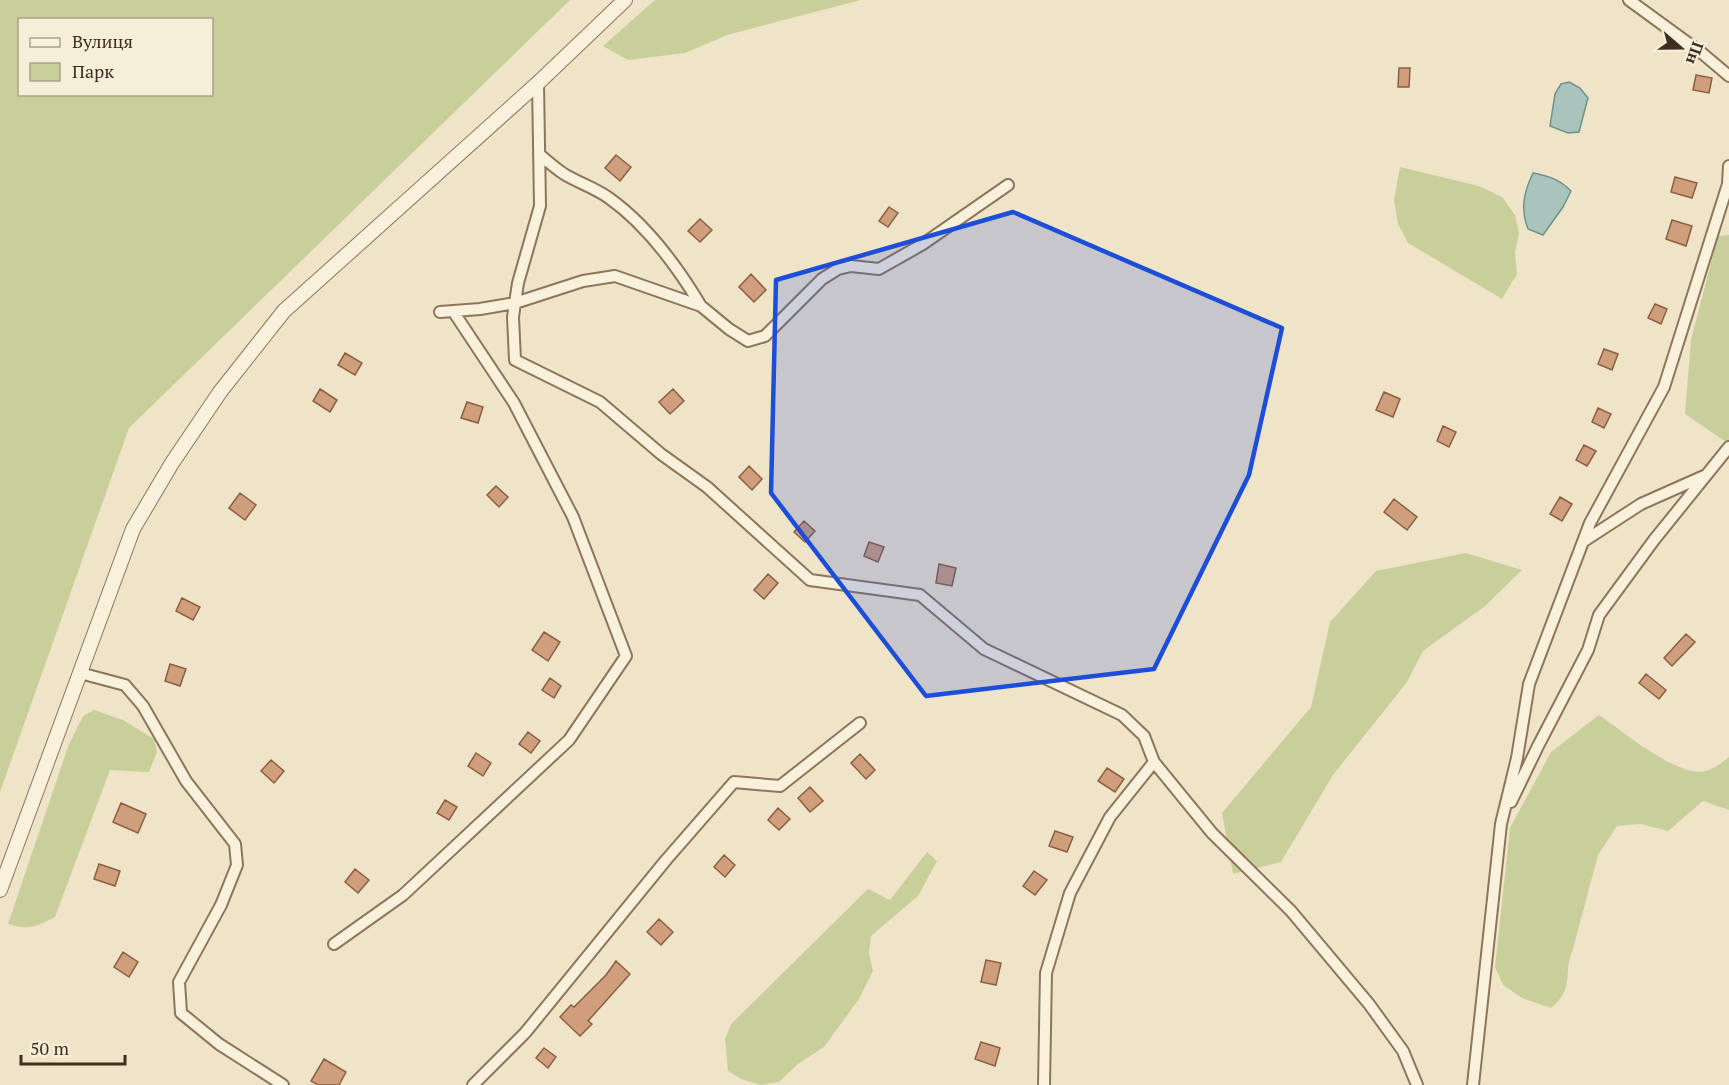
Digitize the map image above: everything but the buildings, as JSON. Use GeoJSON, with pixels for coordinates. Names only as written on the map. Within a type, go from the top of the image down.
{"type":"FeatureCollection","features":[{"type":"Feature","properties":{"kind":"street"},"geometry":{"type":"LineString","coordinates":[[0,890],[132,529],[172,463],[220,392],[285,311],[538,83],[625,0]]}},
{"type":"Feature","properties":{"kind":"street"},"geometry":{"type":"LineString","coordinates":[[1629,0],[1729,76]]}},
{"type":"Feature","properties":{"kind":"street"},"geometry":{"type":"LineString","coordinates":[[538,83],[540,206],[518,283],[513,317],[515,360],[600,402],[661,454],[701,482],[810,580],[920,595],[984,649],[1122,715],[1144,736],[1154,762],[1212,833],[1291,911],[1369,1004],[1403,1051],[1418,1085]]}},
{"type":"Feature","properties":{"kind":"street"},"geometry":{"type":"LineString","coordinates":[[539,154],[566,175],[593,187],[611,199],[632,217],[683,276],[701,306],[748,341],[765,336],[822,279],[838,269],[851,266],[879,268],[923,244],[1008,185]]}},
{"type":"Feature","properties":{"kind":"street"},"geometry":{"type":"LineString","coordinates":[[1473,1085],[1501,824],[1517,758],[1529,684],[1590,523],[1664,387],[1728,186],[1729,166]]}},
{"type":"Feature","properties":{"kind":"street"},"geometry":{"type":"LineString","coordinates":[[440,312],[515,303],[584,281],[615,276],[701,306]]}},
{"type":"Feature","properties":{"kind":"street"},"geometry":{"type":"LineString","coordinates":[[334,944],[403,895],[569,740],[626,656],[598,577],[573,517],[514,403],[453,311]]}},
{"type":"Feature","properties":{"kind":"street"},"geometry":{"type":"LineString","coordinates":[[1501,824],[1588,650],[1599,615],[1654,540],[1729,447]]}},
{"type":"Feature","properties":{"kind":"street"},"geometry":{"type":"LineString","coordinates":[[1583,541],[1641,504],[1706,475]]}},
{"type":"Feature","properties":{"kind":"street"},"geometry":{"type":"LineString","coordinates":[[80,673],[125,685],[143,706],[186,781],[235,844],[237,865],[221,905],[179,982],[181,1013],[219,1044],[283,1085]]}},
{"type":"Feature","properties":{"kind":"street"},"geometry":{"type":"LineString","coordinates":[[473,1085],[525,1034],[666,860],[734,782],[780,786],[860,723]]}},
{"type":"Feature","properties":{"kind":"street"},"geometry":{"type":"LineString","coordinates":[[1044,1085],[1046,973],[1070,893],[1110,817],[1154,762]]}},
{"type":"Feature","properties":{"kind":"highlighted area"},"geometry":{"type":"Polygon","coordinates":[[[1013,212],[1282,328],[1249,475],[1154,669],[926,696],[771,493],[776,280],[1013,212]]]}},
{"type":"Feature","properties":{"kind":"green space"},"geometry":{"type":"Polygon","coordinates":[[[0,0],[570,0],[129,428],[0,792],[0,0]]]}},
{"type":"Feature","properties":{"kind":"green space"},"geometry":{"type":"Polygon","coordinates":[[[655,0],[861,0],[727,35],[685,53],[628,60],[603,46],[655,0]]]}},
{"type":"Feature","properties":{"kind":"green space"},"geometry":{"type":"Polygon","coordinates":[[[1400,167],[1479,186],[1502,197],[1515,215],[1519,233],[1515,252],[1517,274],[1502,299],[1408,243],[1398,224],[1394,200],[1400,167]]]}},
{"type":"Feature","properties":{"kind":"green space"},"geometry":{"type":"Polygon","coordinates":[[[1729,235],[1729,444],[1685,414],[1691,340],[1718,236],[1729,235]]]}},
{"type":"Feature","properties":{"kind":"green space"},"geometry":{"type":"Polygon","coordinates":[[[1466,553],[1522,570],[1485,606],[1423,651],[1407,682],[1333,775],[1281,862],[1233,874],[1222,813],[1311,707],[1330,622],[1376,571],[1466,553]]]}},
{"type":"Feature","properties":{"kind":"green space"},"geometry":{"type":"Polygon","coordinates":[[[94,710],[123,720],[154,739],[157,752],[149,772],[110,770],[55,917],[32,927],[8,924],[69,744],[83,716],[94,710]]]}},
{"type":"Feature","properties":{"kind":"green space"},"geometry":{"type":"Polygon","coordinates":[[[1599,715],[1650,751],[1680,767],[1705,771],[1729,757],[1729,810],[1703,801],[1668,831],[1640,824],[1617,826],[1598,855],[1570,958],[1566,987],[1559,1000],[1551,1008],[1522,998],[1503,985],[1495,967],[1510,828],[1551,752],[1599,715]]]}},
{"type":"Feature","properties":{"kind":"green space"},"geometry":{"type":"Polygon","coordinates":[[[927,852],[937,861],[918,896],[871,936],[869,953],[873,971],[859,999],[824,1047],[798,1064],[779,1082],[760,1085],[741,1079],[728,1071],[725,1039],[731,1024],[868,889],[890,900],[927,852]]]}},
{"type":"Feature","properties":{"kind":"water"},"geometry":{"type":"Polygon","coordinates":[[[1569,82],[1580,88],[1588,98],[1579,132],[1568,133],[1550,126],[1555,94],[1561,84],[1569,82]]]}},
{"type":"Feature","properties":{"kind":"water"},"geometry":{"type":"Polygon","coordinates":[[[1533,173],[1554,179],[1571,191],[1563,207],[1543,235],[1528,229],[1524,214],[1525,194],[1533,173]]]}}]}
